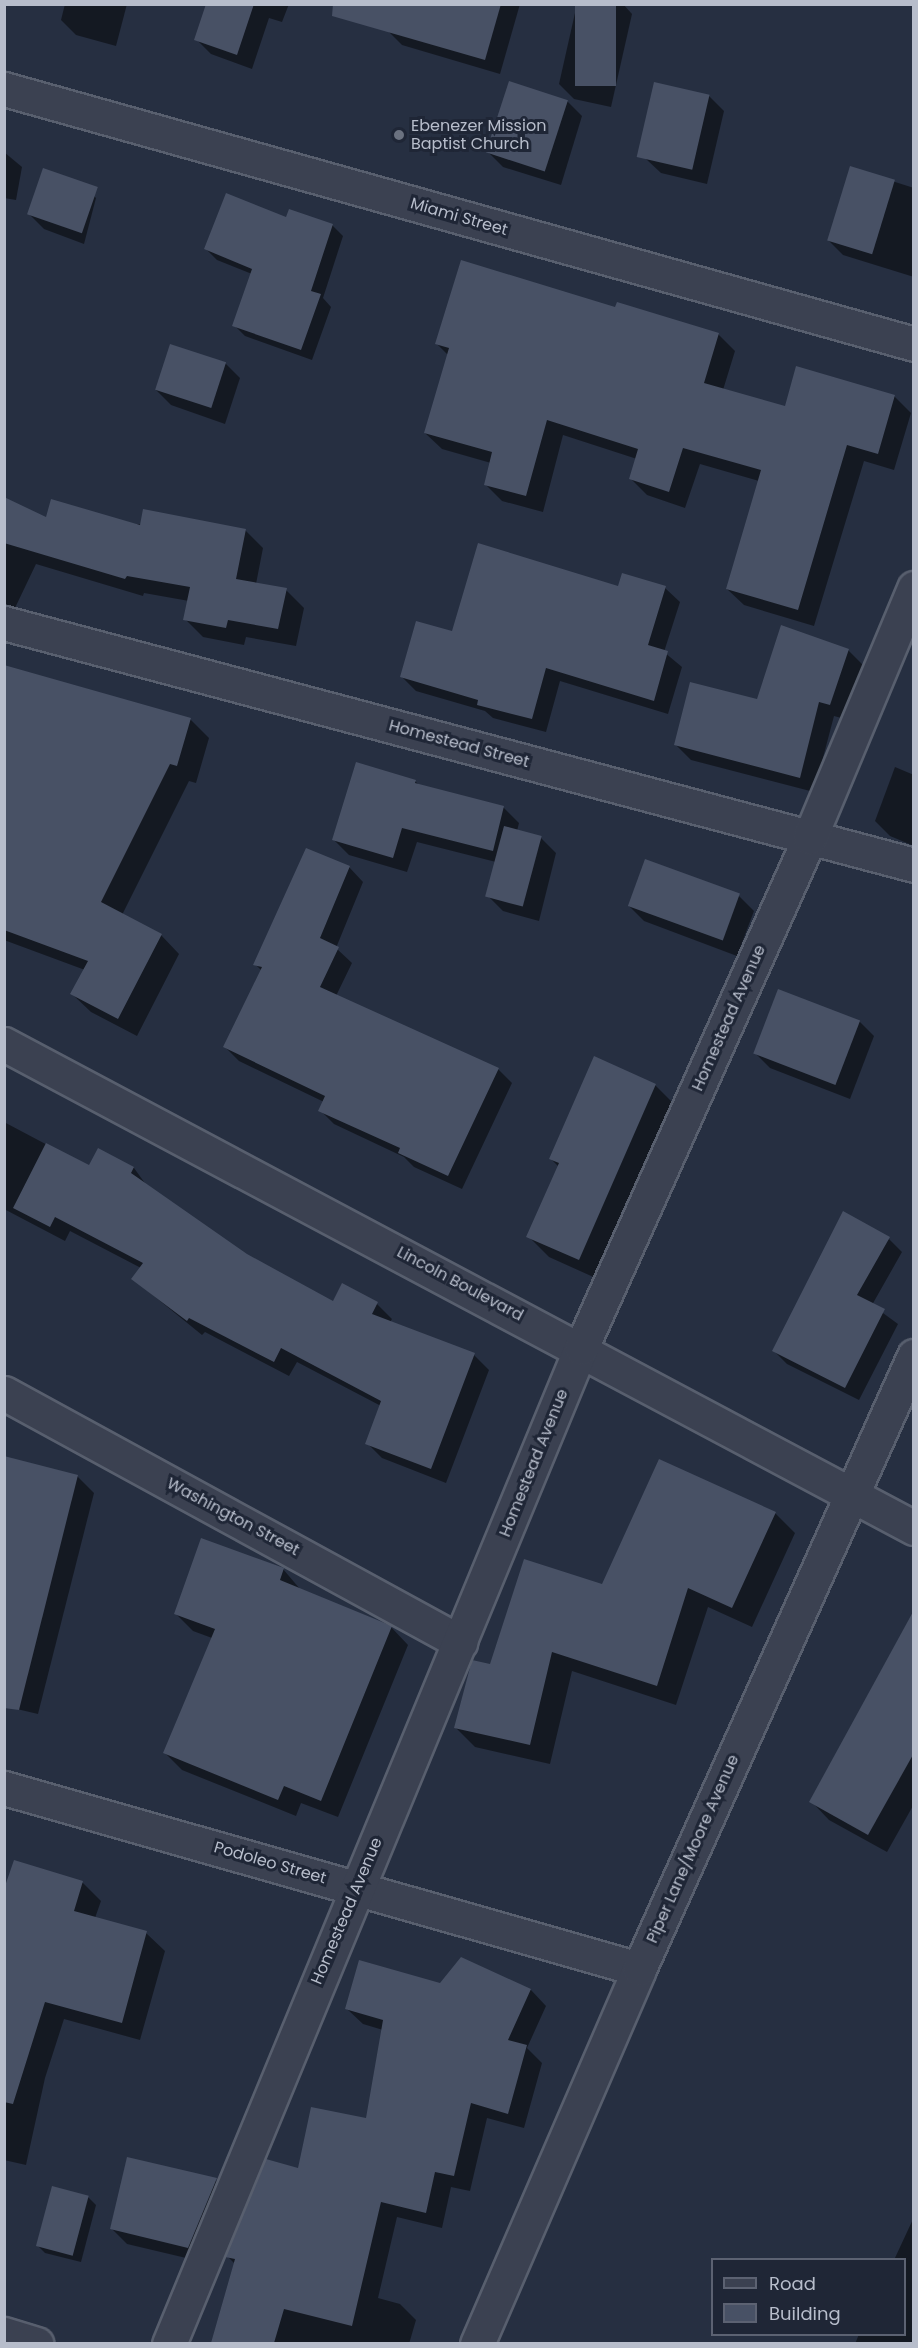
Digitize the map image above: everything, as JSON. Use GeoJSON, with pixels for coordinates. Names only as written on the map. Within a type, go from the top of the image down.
{"type":"FeatureCollection","features":[{"type":"Feature","properties":{"kind":"street","name":"Miami Street"},"geometry":{"type":"LineString","coordinates":[[4,89],[914,344]]}},
{"type":"Feature","properties":{"kind":"street","name":"Homestead Avenue"},"geometry":{"type":"LineString","coordinates":[[169,2343],[581,1348],[810,837],[914,588]]}},
{"type":"Feature","properties":{"kind":"street","name":"Homestead Street"},"geometry":{"type":"LineString","coordinates":[[4,623],[914,865]]}},
{"type":"Feature","properties":{"kind":"street","name":"Lincoln Boulevard"},"geometry":{"type":"LineString","coordinates":[[4,1044],[581,1348],[852,1497],[914,1528]]}},
{"type":"Feature","properties":{"kind":"street","name":"Piper Lane/Moore Avenue"},"geometry":{"type":"LineString","coordinates":[[477,2343],[639,1969],[914,1356]]}},
{"type":"Feature","properties":{"kind":"street","name":"Washington Street"},"geometry":{"type":"LineString","coordinates":[[4,1394],[460,1642]]}},
{"type":"Feature","properties":{"kind":"street","name":"Podoleo Street"},"geometry":{"type":"LineString","coordinates":[[4,1788],[639,1969]]}},
{"type":"Feature","properties":{"kind":"street"},"geometry":{"type":"LineString","coordinates":[[4,2334],[37,2343]]}},
{"type":"Feature","properties":{"kind":"building"},"geometry":{"type":"Polygon","coordinates":[[[206,4],[254,4],[237,55],[194,40],[206,4]]]}},
{"type":"Feature","properties":{"kind":"building"},"geometry":{"type":"Polygon","coordinates":[[[333,4],[501,4],[485,60],[332,16],[333,4]]]}},
{"type":"Feature","properties":{"kind":"building"},"geometry":{"type":"Polygon","coordinates":[[[575,4],[616,4],[616,86],[575,86],[575,4]]]}},
{"type":"Feature","properties":{"kind":"building"},"geometry":{"type":"Polygon","coordinates":[[[509,81],[568,100],[545,171],[486,152],[509,81]]]}},
{"type":"Feature","properties":{"kind":"building"},"geometry":{"type":"Polygon","coordinates":[[[654,82],[710,95],[692,170],[637,157],[654,82]]]}},
{"type":"Feature","properties":{"kind":"building"},"geometry":{"type":"Polygon","coordinates":[[[850,166],[895,180],[872,254],[827,241],[850,166]]]}},
{"type":"Feature","properties":{"kind":"building"},"geometry":{"type":"Polygon","coordinates":[[[43,168],[98,187],[82,233],[27,214],[43,168]]]}},
{"type":"Feature","properties":{"kind":"building"},"geometry":{"type":"Polygon","coordinates":[[[226,193],[286,217],[289,209],[333,224],[311,291],[321,294],[301,350],[232,326],[252,269],[204,249],[226,193]]]}},
{"type":"Feature","properties":{"kind":"building"},"geometry":{"type":"Polygon","coordinates":[[[461,260],[615,307],[617,302],[719,333],[704,383],[785,406],[796,366],[895,395],[878,454],[847,445],[798,610],[726,589],[761,470],[683,448],[669,492],[629,479],[638,449],[547,420],[526,496],[484,485],[492,452],[424,433],[449,348],[435,344],[461,260]]]}},
{"type":"Feature","properties":{"kind":"building"},"geometry":{"type":"Polygon","coordinates":[[[170,344],[226,362],[211,408],[155,390],[170,344]]]}},
{"type":"Feature","properties":{"kind":"building"},"geometry":{"type":"Polygon","coordinates":[[[4,497],[46,517],[51,499],[140,525],[143,509],[246,529],[236,579],[287,588],[278,629],[228,620],[226,628],[183,620],[190,587],[127,576],[125,579],[4,543],[4,497]]]}},
{"type":"Feature","properties":{"kind":"building"},"geometry":{"type":"Polygon","coordinates":[[[478,543],[618,586],[622,573],[666,586],[648,645],[668,651],[654,701],[546,668],[532,719],[477,705],[478,700],[400,677],[416,621],[452,631],[478,543]]]}},
{"type":"Feature","properties":{"kind":"building"},"geometry":{"type":"Polygon","coordinates":[[[781,625],[849,649],[830,705],[819,702],[800,778],[674,745],[690,682],[757,699],[781,625]]]}},
{"type":"Feature","properties":{"kind":"building"},"geometry":{"type":"Polygon","coordinates":[[[4,665],[191,718],[177,766],[170,764],[101,902],[162,934],[118,1019],[70,994],[88,961],[4,930],[4,665]]]}},
{"type":"Feature","properties":{"kind":"building"},"geometry":{"type":"Polygon","coordinates":[[[356,762],[416,780],[415,783],[504,806],[493,851],[402,828],[393,858],[332,840],[356,762]]]}},
{"type":"Feature","properties":{"kind":"building"},"geometry":{"type":"Polygon","coordinates":[[[504,826],[542,836],[523,907],[485,897],[504,826]]]}},
{"type":"Feature","properties":{"kind":"building"},"geometry":{"type":"Polygon","coordinates":[[[306,848],[350,866],[320,938],[339,947],[320,987],[499,1068],[448,1176],[398,1153],[400,1148],[318,1111],[325,1096],[223,1047],[262,967],[253,965],[306,848]]]}},
{"type":"Feature","properties":{"kind":"building"},"geometry":{"type":"Polygon","coordinates":[[[645,859],[740,894],[723,941],[628,906],[645,859]]]}},
{"type":"Feature","properties":{"kind":"building"},"geometry":{"type":"Polygon","coordinates":[[[778,989],[860,1021],[835,1085],[753,1053],[778,989]]]}},
{"type":"Feature","properties":{"kind":"building"},"geometry":{"type":"Polygon","coordinates":[[[594,1056],[656,1084],[579,1260],[526,1237],[559,1163],[549,1159],[594,1056]]]}},
{"type":"Feature","properties":{"kind":"building"},"geometry":{"type":"Polygon","coordinates":[[[46,1143],[89,1165],[98,1148],[134,1167],[131,1173],[247,1254],[333,1301],[342,1283],[378,1302],[372,1314],[475,1353],[431,1469],[365,1444],[381,1401],[281,1348],[274,1362],[189,1318],[187,1321],[131,1279],[143,1263],[55,1217],[50,1227],[13,1208],[46,1143]]]}},
{"type":"Feature","properties":{"kind":"building"},"geometry":{"type":"Polygon","coordinates":[[[843,1211],[890,1237],[857,1295],[885,1309],[845,1388],[772,1351],[843,1211]]]}},
{"type":"Feature","properties":{"kind":"building"},"geometry":{"type":"Polygon","coordinates":[[[4,1456],[78,1475],[19,1710],[4,1708],[4,1456]]]}},
{"type":"Feature","properties":{"kind":"building"},"geometry":{"type":"Polygon","coordinates":[[[659,1459],[776,1512],[732,1608],[688,1588],[657,1686],[552,1652],[530,1745],[454,1728],[472,1660],[490,1664],[524,1559],[602,1584],[659,1459]]]}},
{"type":"Feature","properties":{"kind":"building"},"geometry":{"type":"Polygon","coordinates":[[[201,1538],[284,1568],[280,1580],[392,1626],[321,1801],[284,1786],[278,1800],[163,1753],[215,1629],[174,1614],[201,1538]]]}},
{"type":"Feature","properties":{"kind":"building"},"geometry":{"type":"Polygon","coordinates":[[[914,1610],[914,1753],[868,1835],[809,1802],[914,1610]]]}},
{"type":"Feature","properties":{"kind":"building"},"geometry":{"type":"Polygon","coordinates":[[[14,1860],[83,1881],[74,1911],[147,1931],[122,2023],[45,2002],[13,2104],[4,2102],[4,1889],[14,1860]]]}},
{"type":"Feature","properties":{"kind":"building"},"geometry":{"type":"Polygon","coordinates":[[[461,1957],[531,1989],[508,2040],[527,2045],[508,2114],[471,2103],[454,2176],[435,2172],[426,2213],[381,2202],[352,2326],[284,2309],[274,2343],[211,2343],[235,2259],[225,2257],[266,2159],[298,2168],[311,2107],[366,2118],[383,2020],[345,2009],[359,1960],[440,1983],[461,1957]]]}},
{"type":"Feature","properties":{"kind":"building"},"geometry":{"type":"Polygon","coordinates":[[[127,2157],[217,2178],[188,2248],[110,2229],[127,2157]]]}},
{"type":"Feature","properties":{"kind":"building"},"geometry":{"type":"Polygon","coordinates":[[[52,2186],[89,2196],[73,2256],[36,2246],[52,2186]]]}},
{"type":"Feature","properties":{"kind":"place","name":"Ebenezer Mission Baptist Church"},"geometry":{"type":"Point","coordinates":[399,135]}}]}
